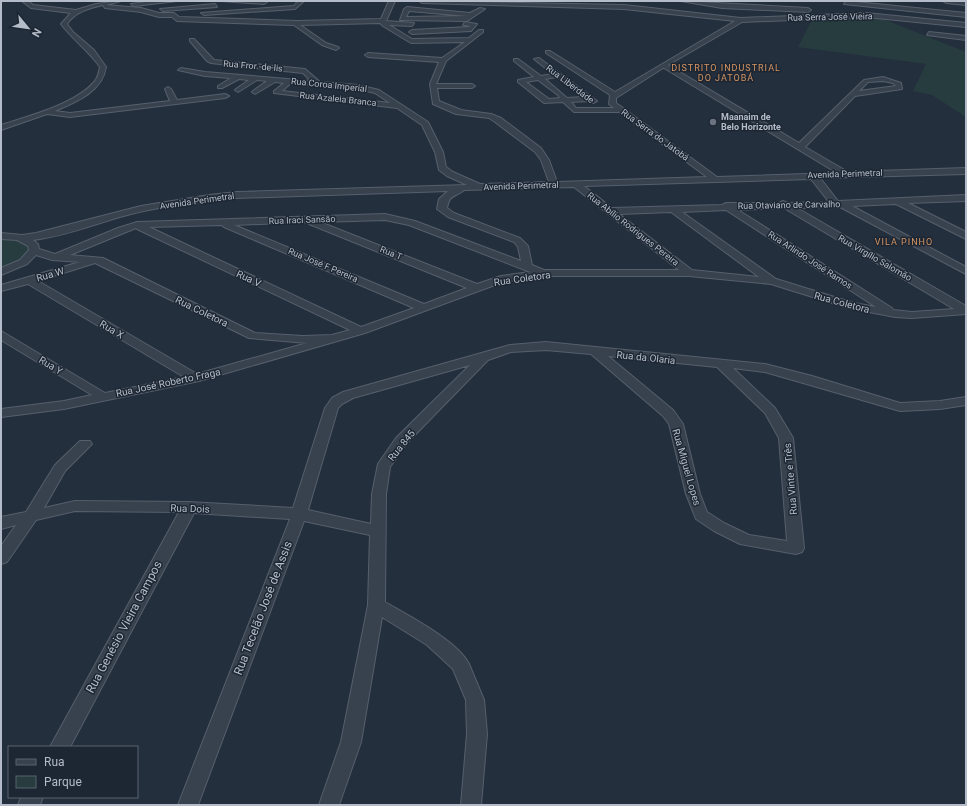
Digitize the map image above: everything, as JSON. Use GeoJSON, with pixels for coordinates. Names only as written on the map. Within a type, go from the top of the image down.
{"type":"FeatureCollection","features":[{"type":"Feature","properties":{"kind":"street"},"geometry":{"type":"LineString","coordinates":[[25,1],[31,6],[77,12]]}},
{"type":"Feature","properties":{"kind":"street"},"geometry":{"type":"LineString","coordinates":[[1,128],[45,112],[75,98],[96,84],[102,75],[103,67],[92,51],[71,33],[64,24],[66,20],[77,12],[118,1]]}},
{"type":"Feature","properties":{"kind":"street"},"geometry":{"type":"LineString","coordinates":[[101,5],[180,1],[178,8]]}},
{"type":"Feature","properties":{"kind":"street"},"geometry":{"type":"LineString","coordinates":[[190,14],[190,7],[196,1]]}},
{"type":"Feature","properties":{"kind":"street"},"geometry":{"type":"LineString","coordinates":[[205,6],[211,1]]}},
{"type":"Feature","properties":{"kind":"street"},"geometry":{"type":"LineString","coordinates":[[171,8],[177,19],[206,16],[220,12],[252,10],[286,13],[286,8],[295,7],[301,1]]}},
{"type":"Feature","properties":{"kind":"street"},"geometry":{"type":"LineString","coordinates":[[392,1],[399,11],[402,19],[467,19],[482,9],[486,3]]}},
{"type":"Feature","properties":{"kind":"street"},"geometry":{"type":"LineString","coordinates":[[422,1],[486,3],[597,3],[741,20]]}},
{"type":"Feature","properties":{"kind":"street"},"geometry":{"type":"LineString","coordinates":[[684,1],[722,6],[814,11],[828,17]]}},
{"type":"Feature","properties":{"kind":"street"},"geometry":{"type":"LineString","coordinates":[[743,1],[779,3],[792,9]]}},
{"type":"Feature","properties":{"kind":"street"},"geometry":{"type":"LineString","coordinates":[[946,1],[966,3]]}},
{"type":"Feature","properties":{"kind":"street"},"geometry":{"type":"LineString","coordinates":[[160,9],[165,2]]}},
{"type":"Feature","properties":{"kind":"street"},"geometry":{"type":"LineString","coordinates":[[101,5],[129,10],[143,10],[218,6],[226,2],[272,2]]}},
{"type":"Feature","properties":{"kind":"street"},"geometry":{"type":"LineString","coordinates":[[226,2],[234,4],[266,2]]}},
{"type":"Feature","properties":{"kind":"street"},"geometry":{"type":"LineString","coordinates":[[266,2],[270,12],[270,22]]}},
{"type":"Feature","properties":{"kind":"street"},"geometry":{"type":"LineString","coordinates":[[143,10],[150,3]]}},
{"type":"Feature","properties":{"kind":"street"},"geometry":{"type":"LineString","coordinates":[[250,3],[258,22]]}},
{"type":"Feature","properties":{"kind":"street"},"geometry":{"type":"LineString","coordinates":[[846,3],[871,3],[966,14]]}},
{"type":"Feature","properties":{"kind":"street"},"geometry":{"type":"LineString","coordinates":[[866,15],[871,3]]}},
{"type":"Feature","properties":{"kind":"street"},"geometry":{"type":"LineString","coordinates":[[129,10],[134,4]]}},
{"type":"Feature","properties":{"kind":"street"},"geometry":{"type":"LineString","coordinates":[[234,4],[240,23]]}},
{"type":"Feature","properties":{"kind":"street"},"geometry":{"type":"LineString","coordinates":[[205,6],[206,16]]}},
{"type":"Feature","properties":{"kind":"street"},"geometry":{"type":"LineString","coordinates":[[218,6],[223,22]]}},
{"type":"Feature","properties":{"kind":"street"},"geometry":{"type":"LineString","coordinates":[[417,6],[482,9]]}},
{"type":"Feature","properties":{"kind":"street"},"geometry":{"type":"LineString","coordinates":[[383,22],[399,11],[407,9],[472,15]]}},
{"type":"Feature","properties":{"kind":"street"},"geometry":{"type":"LineString","coordinates":[[143,10],[159,15],[190,14],[206,16],[223,22],[240,23],[383,22],[395,24],[474,24],[471,29],[414,33]]}},
{"type":"Feature","properties":{"kind":"street","name":"Rua Serra José Vieira"},"geometry":{"type":"LineString","coordinates":[[741,20],[866,15],[966,25]]}},
{"type":"Feature","properties":{"kind":"street"},"geometry":{"type":"LineString","coordinates":[[548,52],[578,73],[614,95],[741,20]]}},
{"type":"Feature","properties":{"kind":"street"},"geometry":{"type":"LineString","coordinates":[[383,22],[411,41],[411,44],[424,51],[444,58]]}},
{"type":"Feature","properties":{"kind":"street"},"geometry":{"type":"LineString","coordinates":[[297,23],[296,25],[324,44],[336,48]]}},
{"type":"Feature","properties":{"kind":"street"},"geometry":{"type":"LineString","coordinates":[[395,24],[414,33],[459,34]]}},
{"type":"Feature","properties":{"kind":"street"},"geometry":{"type":"LineString","coordinates":[[378,47],[368,55],[444,58],[461,48],[481,31]]}},
{"type":"Feature","properties":{"kind":"street"},"geometry":{"type":"LineString","coordinates":[[411,41],[417,37],[414,33]]}},
{"type":"Feature","properties":{"kind":"street"},"geometry":{"type":"LineString","coordinates":[[929,34],[966,38]]}},
{"type":"Feature","properties":{"kind":"street","name":"Rua Fror -de-lis"},"geometry":{"type":"LineString","coordinates":[[192,40],[209,60],[221,63],[303,70]]}},
{"type":"Feature","properties":{"kind":"street"},"geometry":{"type":"LineString","coordinates":[[411,41],[470,40]]}},
{"type":"Feature","properties":{"kind":"street"},"geometry":{"type":"LineString","coordinates":[[432,45],[461,48]]}},
{"type":"Feature","properties":{"kind":"street"},"geometry":{"type":"LineString","coordinates":[[388,49],[424,51]]}},
{"type":"Feature","properties":{"kind":"street"},"geometry":{"type":"LineString","coordinates":[[444,58],[433,86],[436,102],[459,112],[494,118],[538,150],[546,160],[554,185]]}},
{"type":"Feature","properties":{"kind":"street","name":"Rua Liberdade"},"geometry":{"type":"LineString","coordinates":[[537,59],[590,99],[602,110]]}},
{"type":"Feature","properties":{"kind":"street"},"geometry":{"type":"LineString","coordinates":[[516,60],[567,100],[574,110],[621,110]]}},
{"type":"Feature","properties":{"kind":"street"},"geometry":{"type":"LineString","coordinates":[[202,74],[221,63]]}},
{"type":"Feature","properties":{"kind":"street"},"geometry":{"type":"LineString","coordinates":[[207,83],[237,64]]}},
{"type":"Feature","properties":{"kind":"street"},"geometry":{"type":"LineString","coordinates":[[665,64],[670,70],[845,174]]}},
{"type":"Feature","properties":{"kind":"street"},"geometry":{"type":"LineString","coordinates":[[220,87],[253,66]]}},
{"type":"Feature","properties":{"kind":"street"},"geometry":{"type":"LineString","coordinates":[[238,90],[270,67]]}},
{"type":"Feature","properties":{"kind":"street"},"geometry":{"type":"LineString","coordinates":[[255,92],[286,69]]}},
{"type":"Feature","properties":{"kind":"street","name":"Rua Coroa Imperial"},"geometry":{"type":"LineString","coordinates":[[181,70],[202,74],[237,77],[256,76],[271,80],[364,88],[377,91],[425,124],[439,152],[442,168],[450,174],[478,187]]}},
{"type":"Feature","properties":{"kind":"street"},"geometry":{"type":"LineString","coordinates":[[289,81],[303,70],[318,84]]}},
{"type":"Feature","properties":{"kind":"street"},"geometry":{"type":"LineString","coordinates":[[558,75],[520,81],[547,101],[590,99]]}},
{"type":"Feature","properties":{"kind":"street"},"geometry":{"type":"LineString","coordinates":[[800,147],[856,94],[866,81],[873,79],[895,82],[899,84],[900,88],[856,94]]}},
{"type":"Feature","properties":{"kind":"street","name":"Rua Azaleia Branca"},"geometry":{"type":"LineString","coordinates":[[289,81],[277,91],[277,93],[398,106]]}},
{"type":"Feature","properties":{"kind":"street"},"geometry":{"type":"LineString","coordinates":[[293,94],[308,83]]}},
{"type":"Feature","properties":{"kind":"street"},"geometry":{"type":"LineString","coordinates":[[310,96],[328,85]]}},
{"type":"Feature","properties":{"kind":"street"},"geometry":{"type":"LineString","coordinates":[[433,86],[472,86]]}},
{"type":"Feature","properties":{"kind":"street"},"geometry":{"type":"LineString","coordinates":[[335,107],[364,88]]}},
{"type":"Feature","properties":{"kind":"street"},"geometry":{"type":"LineString","coordinates":[[168,89],[174,102]]}},
{"type":"Feature","properties":{"kind":"street"},"geometry":{"type":"LineString","coordinates":[[54,114],[98,93]]}},
{"type":"Feature","properties":{"kind":"street","name":"Rua Serra do Jatobá"},"geometry":{"type":"LineString","coordinates":[[614,95],[612,97],[613,104],[714,178]]}},
{"type":"Feature","properties":{"kind":"street"},"geometry":{"type":"LineString","coordinates":[[45,112],[70,115],[225,96]]}},
{"type":"Feature","properties":{"kind":"street","name":"Avenida Perimetral"},"geometry":{"type":"LineString","coordinates":[[1,236],[24,238],[43,236],[79,227],[127,212],[203,198],[281,193],[577,185],[714,178],[966,171]]}},
{"type":"Feature","properties":{"kind":"street"},"geometry":{"type":"LineString","coordinates":[[813,175],[838,204],[966,271]]}},
{"type":"Feature","properties":{"kind":"street","name":"Rua Abílio Rodrigues Pereira"},"geometry":{"type":"LineString","coordinates":[[577,185],[612,210],[689,273]]}},
{"type":"Feature","properties":{"kind":"street"},"geometry":{"type":"LineString","coordinates":[[465,188],[452,192],[444,199],[442,210],[451,215],[517,240],[524,246],[527,268]]}},
{"type":"Feature","properties":{"kind":"street","name":"Rua Otaviano de Carvalho"},"geometry":{"type":"LineString","coordinates":[[612,210],[783,204],[898,202],[966,198]]}},
{"type":"Feature","properties":{"kind":"street"},"geometry":{"type":"LineString","coordinates":[[954,199],[966,204]]}},
{"type":"Feature","properties":{"kind":"street"},"geometry":{"type":"LineString","coordinates":[[898,202],[966,236]]}},
{"type":"Feature","properties":{"kind":"street","name":"Rua Virgílio Salomão"},"geometry":{"type":"LineString","coordinates":[[783,204],[966,311]]}},
{"type":"Feature","properties":{"kind":"street","name":"Rua Arlindo José Ramos"},"geometry":{"type":"LineString","coordinates":[[726,206],[894,314]]}},
{"type":"Feature","properties":{"kind":"street"},"geometry":{"type":"LineString","coordinates":[[671,208],[772,281]]}},
{"type":"Feature","properties":{"kind":"street","name":"Rua Iraci Sansão"},"geometry":{"type":"LineString","coordinates":[[54,257],[121,230],[137,226],[385,217],[412,223],[527,268],[544,273]]}},
{"type":"Feature","properties":{"kind":"street","name":"Rua T"},"geometry":{"type":"LineString","coordinates":[[307,220],[476,287]]}},
{"type":"Feature","properties":{"kind":"street","name":"Rua José F Pereira"},"geometry":{"type":"LineString","coordinates":[[223,223],[422,307]]}},
{"type":"Feature","properties":{"kind":"street","name":"Rua V"},"geometry":{"type":"LineString","coordinates":[[137,226],[361,331]]}},
{"type":"Feature","properties":{"kind":"street","name":"Avenida Perimetral"},"geometry":{"type":"LineString","coordinates":[[12,268],[30,257],[51,238],[79,227]]}},
{"type":"Feature","properties":{"kind":"street"},"geometry":{"type":"LineString","coordinates":[[24,238],[34,245],[35,251]]}},
{"type":"Feature","properties":{"kind":"street","name":"Rua Coletora"},"geometry":{"type":"LineString","coordinates":[[35,251],[54,257]]}},
{"type":"Feature","properties":{"kind":"street","name":"Rua Coletora"},"geometry":{"type":"LineString","coordinates":[[12,268],[40,259],[54,257],[99,260],[253,336],[303,340],[333,339],[361,331],[422,307],[501,279],[544,273],[689,273],[772,281],[852,306],[894,314],[912,315],[966,311]]}},
{"type":"Feature","properties":{"kind":"street","name":"Rua W"},"geometry":{"type":"LineString","coordinates":[[1,288],[99,260]]}},
{"type":"Feature","properties":{"kind":"street"},"geometry":{"type":"LineString","coordinates":[[1,272],[12,268]]}},
{"type":"Feature","properties":{"kind":"street","name":"Rua X"},"geometry":{"type":"LineString","coordinates":[[29,280],[195,378]]}},
{"type":"Feature","properties":{"kind":"street","name":"Rua Y"},"geometry":{"type":"LineString","coordinates":[[1,335],[102,396]]}},
{"type":"Feature","properties":{"kind":"street","name":"Rua José Roberto Fraga"},"geometry":{"type":"LineString","coordinates":[[1,413],[64,405],[195,378],[310,348],[333,339]]}},
{"type":"Feature","properties":{"kind":"street","name":"Rua da Olaria"},"geometry":{"type":"LineString","coordinates":[[332,408],[337,401],[348,395],[483,358],[510,349],[527,346],[546,346],[764,368],[794,375],[852,394],[900,407],[940,405],[966,401]]}},
{"type":"Feature","properties":{"kind":"street","name":"Rua Miguel Lopes"},"geometry":{"type":"LineString","coordinates":[[596,352],[668,413],[676,424],[701,515],[719,527],[746,540],[796,548]]}},
{"type":"Feature","properties":{"kind":"street","name":"Rua 845"},"geometry":{"type":"LineString","coordinates":[[329,805],[351,742],[376,605],[379,494],[384,467],[401,441],[483,358]]}},
{"type":"Feature","properties":{"kind":"street","name":"Rua Vinte e Três"},"geometry":{"type":"LineString","coordinates":[[721,364],[770,411],[786,438],[796,548]]}},
{"type":"Feature","properties":{"kind":"street","name":"Rua Tecelão José de Assis"},"geometry":{"type":"LineString","coordinates":[[188,805],[299,514],[332,408]]}},
{"type":"Feature","properties":{"kind":"street"},"geometry":{"type":"LineString","coordinates":[[1,558],[32,515],[60,468],[85,444]]}},
{"type":"Feature","properties":{"kind":"street","name":"Rua Dois"},"geometry":{"type":"LineString","coordinates":[[1,523],[75,506],[189,507],[299,514],[378,531]]}},
{"type":"Feature","properties":{"kind":"street","name":"Rua Genésio Vieira Campos"},"geometry":{"type":"LineString","coordinates":[[61,746],[189,507]]}},
{"type":"Feature","properties":{"kind":"street"},"geometry":{"type":"LineString","coordinates":[[376,605],[433,640],[460,664],[475,700],[477,734],[472,805]]}},
{"type":"Feature","properties":{"kind":"green space"},"geometry":{"type":"Polygon","coordinates":[[[878,17],[966,52],[966,117],[932,95],[913,91],[926,64],[798,47],[813,18],[878,17]]]}},
{"type":"Feature","properties":{"kind":"green space"},"geometry":{"type":"Polygon","coordinates":[[[1,238],[19,239],[30,247],[26,256],[1,270],[1,238]]]}},
{"type":"Feature","properties":{"kind":"place","name":"Maanaim de Belo Horizonte"},"geometry":{"type":"Point","coordinates":[713,122]}},
{"type":"Feature","properties":{"kind":"district","name":"DISTRITO INDUSTRIAL DO JATOBÁ"},"geometry":{"type":"Point","coordinates":[726,74]}},
{"type":"Feature","properties":{"kind":"district","name":"VILA PINHO"},"geometry":{"type":"Point","coordinates":[904,242]}}]}
